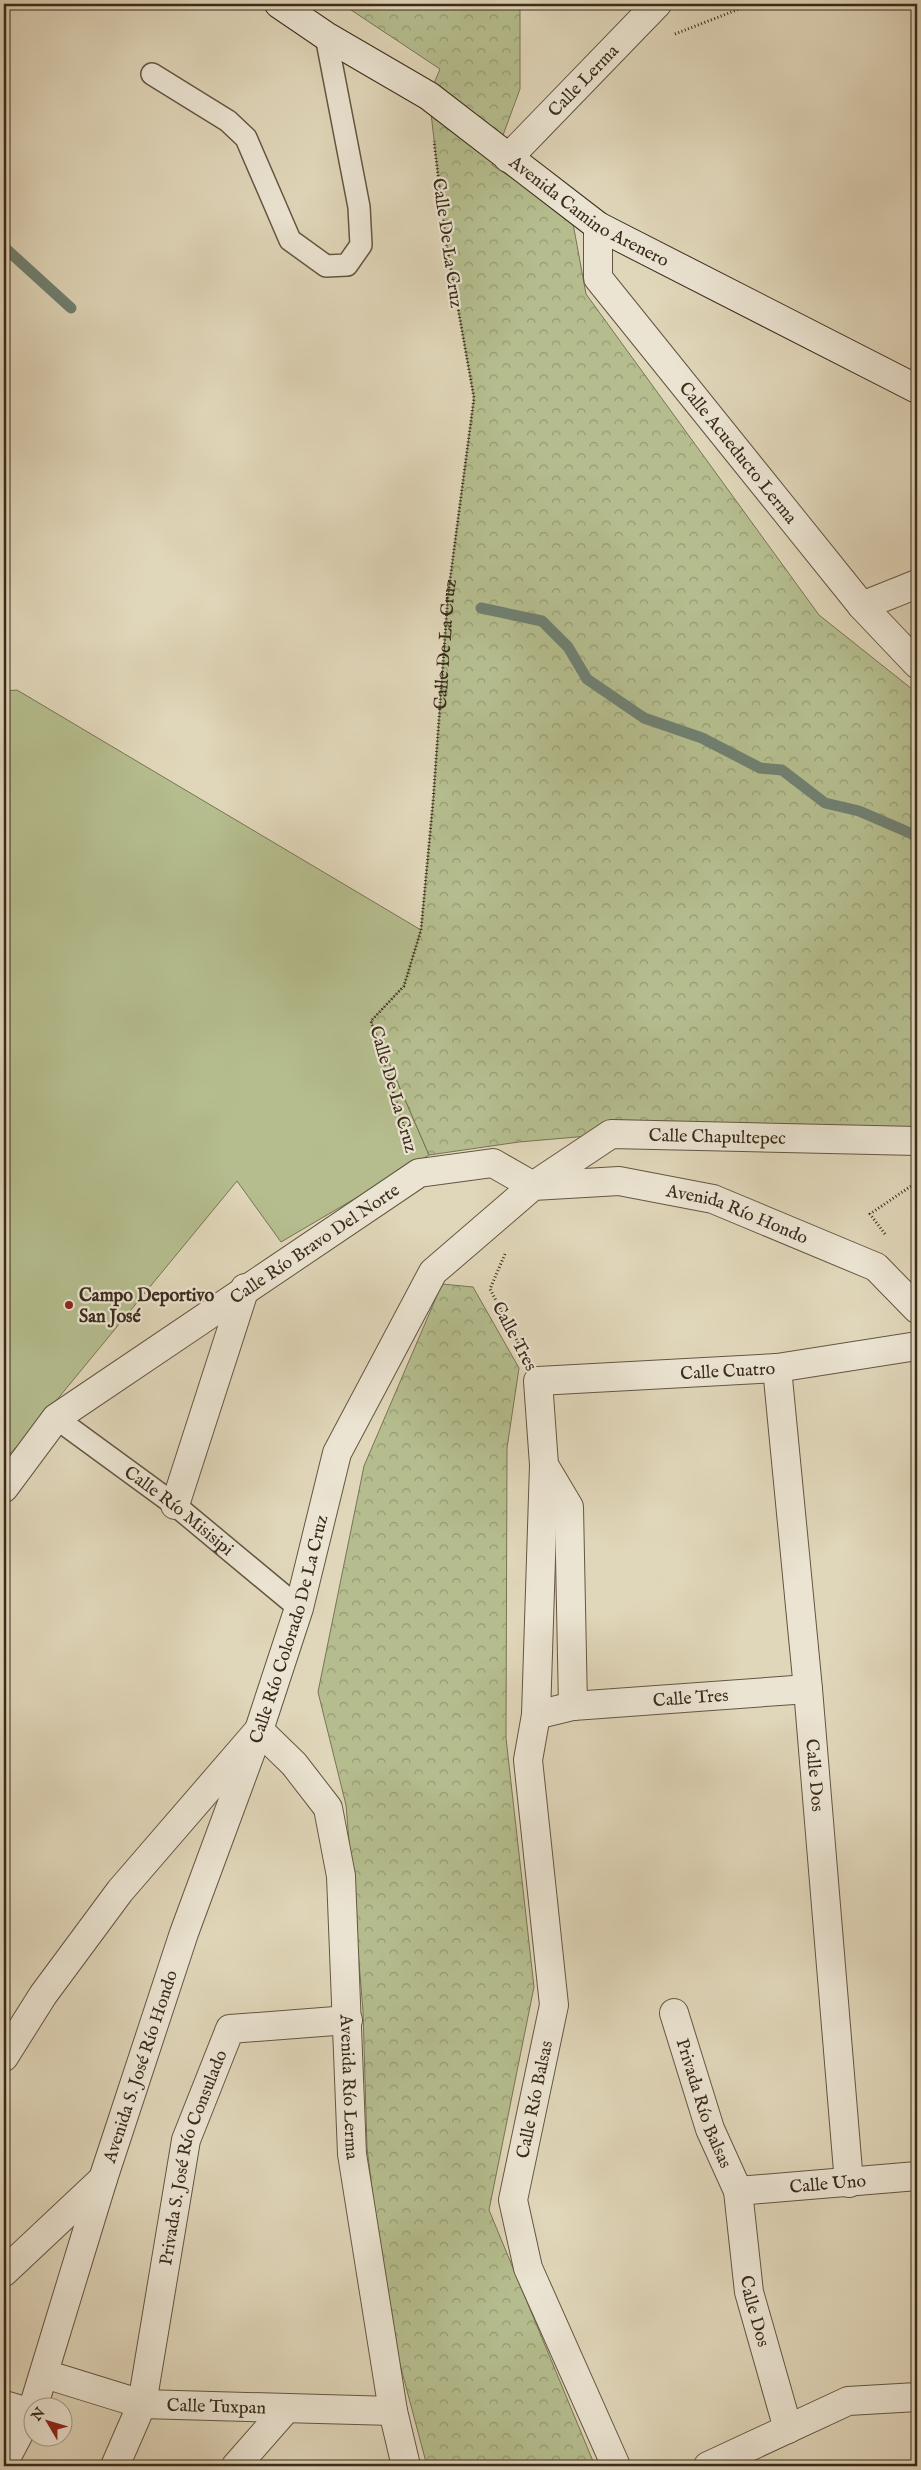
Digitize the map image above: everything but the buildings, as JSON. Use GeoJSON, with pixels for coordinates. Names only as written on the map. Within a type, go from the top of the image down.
{"type":"FeatureCollection","features":[{"type":"Feature","properties":{"kind":"street","name":"Avenida Camino Arenero"},"geometry":{"type":"LineString","coordinates":[[279,4],[326,36],[429,96],[598,226],[917,389]]}},
{"type":"Feature","properties":{"kind":"street","name":"Calle Lerma"},"geometry":{"type":"LineString","coordinates":[[508,158],[657,4]]}},
{"type":"Feature","properties":{"kind":"street","name":"Calle Acueducto Lerma"},"geometry":{"type":"LineString","coordinates":[[598,226],[598,278],[862,606],[917,664]]}},
{"type":"Feature","properties":{"kind":"street"},"geometry":{"type":"LineString","coordinates":[[862,606],[917,584]]}},
{"type":"Feature","properties":{"kind":"street","name":"Calle Chapultepec"},"geometry":{"type":"LineString","coordinates":[[533,1186],[610,1134],[917,1141]]}},
{"type":"Feature","properties":{"kind":"street","name":"Calle Río Bravo Del Norte"},"geometry":{"type":"LineString","coordinates":[[4,1488],[56,1418],[245,1288],[419,1172],[493,1162],[533,1186]]}},
{"type":"Feature","properties":{"kind":"street","name":"Avenida Río Hondo"},"geometry":{"type":"LineString","coordinates":[[533,1186],[619,1181],[714,1199],[876,1267],[917,1309]]}},
{"type":"Feature","properties":{"kind":"street","name":"Calle Río Colorado De La Cruz"},"geometry":{"type":"LineString","coordinates":[[4,2057],[43,1995],[120,1891],[259,1730],[299,1608],[338,1452],[433,1272],[533,1186]]}},
{"type":"Feature","properties":{"kind":"street"},"geometry":{"type":"LineString","coordinates":[[175,1505],[245,1288]]}},
{"type":"Feature","properties":{"kind":"street","name":"Calle Cuatro"},"geometry":{"type":"LineString","coordinates":[[538,1381],[777,1368],[917,1346]]}},
{"type":"Feature","properties":{"kind":"street","name":"Calle Dos"},"geometry":{"type":"LineString","coordinates":[[777,1368],[808,1689],[849,2183]]}},
{"type":"Feature","properties":{"kind":"street","name":"Calle Tres"},"geometry":{"type":"LineString","coordinates":[[538,1381],[544,1465],[536,1715],[573,1706],[808,1689]]}},
{"type":"Feature","properties":{"kind":"street","name":"Calle Tres"},"geometry":{"type":"LineString","coordinates":[[544,1465],[569,1507],[573,1706]]}},
{"type":"Feature","properties":{"kind":"street","name":"Calle Río Balsas"},"geometry":{"type":"LineString","coordinates":[[536,1715],[528,1760],[554,2005],[513,2200],[528,2268],[616,2466]]}},
{"type":"Feature","properties":{"kind":"street","name":"Avenida Río Lerma"},"geometry":{"type":"LineString","coordinates":[[259,1730],[294,1764],[328,1808],[341,1876],[352,2154],[393,2411],[406,2466]]}},
{"type":"Feature","properties":{"kind":"street","name":"Avenida S. José Río Hondo"},"geometry":{"type":"LineString","coordinates":[[36,2398],[103,2179],[184,1933],[259,1730]]}},
{"type":"Feature","properties":{"kind":"street","name":"Privada Río Balsas"},"geometry":{"type":"LineString","coordinates":[[674,2013],[710,2130],[738,2191]]}},
{"type":"Feature","properties":{"kind":"street","name":"Privada S. José Río Consulado"},"geometry":{"type":"LineString","coordinates":[[142,2404],[186,2140],[230,2029],[348,2020]]}},
{"type":"Feature","properties":{"kind":"street","name":"Calle Uno"},"geometry":{"type":"LineString","coordinates":[[738,2191],[917,2176]]}},
{"type":"Feature","properties":{"kind":"street"},"geometry":{"type":"LineString","coordinates":[[4,2272],[103,2179]]}},
{"type":"Feature","properties":{"kind":"street","name":"Calle Dos"},"geometry":{"type":"LineString","coordinates":[[738,2191],[749,2292],[788,2429]]}},
{"type":"Feature","properties":{"kind":"street","name":"Calle Tuxpan"},"geometry":{"type":"LineString","coordinates":[[45,2374],[142,2404],[393,2411]]}},
{"type":"Feature","properties":{"kind":"street"},"geometry":{"type":"LineString","coordinates":[[708,2466],[848,2401],[917,2397]]}},
{"type":"Feature","properties":{"kind":"street"},"geometry":{"type":"LineString","coordinates":[[115,2466],[142,2404]]}},
{"type":"Feature","properties":{"kind":"street"},"geometry":{"type":"LineString","coordinates":[[4,2405],[22,2408]]}},
{"type":"Feature","properties":{"kind":"street"},"geometry":{"type":"LineString","coordinates":[[236,2466],[286,2409]]}},
{"type":"Feature","properties":{"kind":"street","name":"Avenida S. José Río Hondo"},"geometry":{"type":"LineString","coordinates":[[4,2462],[22,2429]]}},
{"type":"Feature","properties":{"kind":"lane"},"geometry":{"type":"LineString","coordinates":[[152,74],[228,121],[246,138],[290,240],[326,266],[347,265],[361,246],[359,207],[326,36]]}},
{"type":"Feature","properties":{"kind":"lane","name":"Calle Río Misisipi"},"geometry":{"type":"LineString","coordinates":[[56,1418],[175,1505],[299,1608]]}},
{"type":"Feature","properties":{"kind":"path","name":"Calle De La Cruz"},"geometry":{"type":"LineString","coordinates":[[419,1172],[371,1021],[404,986],[420,930],[433,802],[448,595],[474,398],[444,235],[429,96]]}},
{"type":"Feature","properties":{"kind":"path"},"geometry":{"type":"LineString","coordinates":[[889,1240],[870,1214],[917,1182]]}},
{"type":"Feature","properties":{"kind":"path","name":"Calle Tres"},"geometry":{"type":"LineString","coordinates":[[508,1246],[490,1289],[538,1381]]}},
{"type":"Feature","properties":{"kind":"green space"},"geometry":{"type":"Polygon","coordinates":[[[342,4],[520,4],[520,89],[492,165],[572,218],[586,294],[819,615],[917,693],[917,1141],[611,1134],[519,1142],[429,1155],[371,1021],[404,986],[421,930],[433,802],[448,595],[474,398],[445,235],[429,96],[440,69],[342,4]]]}},
{"type":"Feature","properties":{"kind":"green space"},"geometry":{"type":"Polygon","coordinates":[[[17,690],[421,930],[404,986],[371,1021],[429,1155],[281,1242],[237,1181],[32,1430],[4,1460],[4,691],[17,690]]]}},
{"type":"Feature","properties":{"kind":"green space"},"geometry":{"type":"Polygon","coordinates":[[[442,1284],[473,1287],[519,1368],[507,1448],[506,1738],[534,1987],[489,2210],[595,2466],[427,2466],[388,2319],[367,2148],[363,2011],[346,1805],[318,1692],[364,1466],[442,1284]]]}},
{"type":"Feature","properties":{"kind":"waterway"},"geometry":{"type":"LineString","coordinates":[[4,247],[71,308]]}},
{"type":"Feature","properties":{"kind":"waterway"},"geometry":{"type":"LineString","coordinates":[[481,608],[542,621],[568,647],[587,679],[644,718],[702,738],[760,768],[782,770],[825,803],[859,811],[917,836]]}},
{"type":"Feature","properties":{"kind":"place","name":"Campo Deportivo San José"},"geometry":{"type":"Point","coordinates":[69,1305]}}]}
